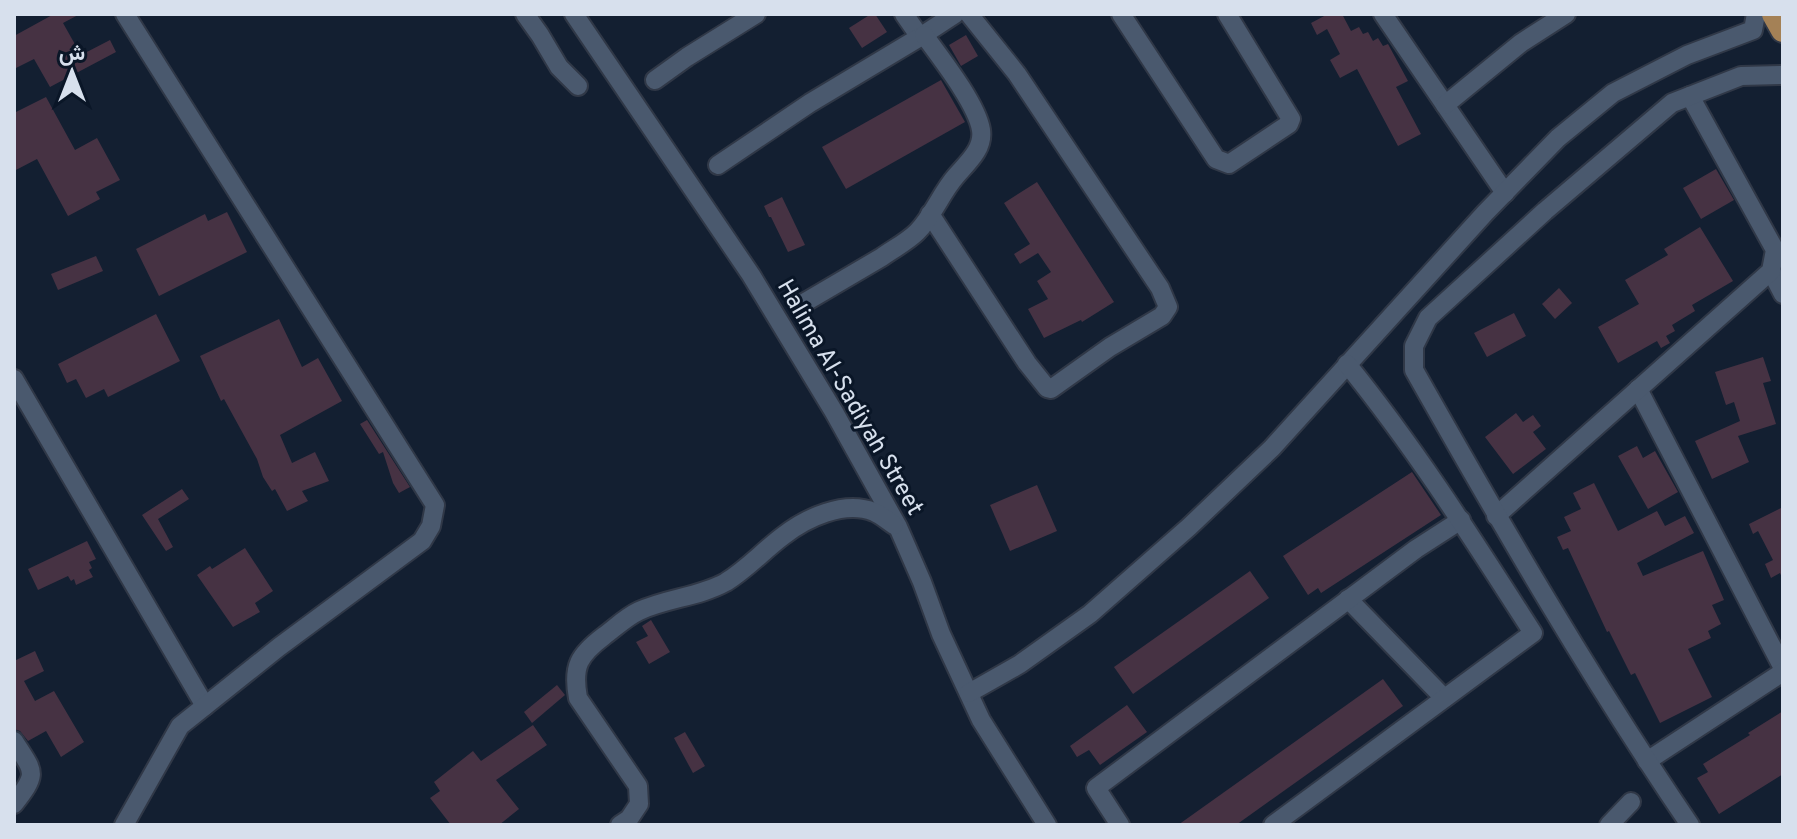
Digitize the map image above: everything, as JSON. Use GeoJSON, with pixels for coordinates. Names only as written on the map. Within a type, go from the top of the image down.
{"type":"FeatureCollection","features":[{"type":"Feature","properties":{"kind":"main road"},"geometry":{"type":"LineString","coordinates":[[1774,14],[1783,30]]}},
{"type":"Feature","properties":{"kind":"street"},"geometry":{"type":"LineString","coordinates":[[124,825],[180,726],[279,647],[422,541],[431,526],[435,505],[125,14]]}},
{"type":"Feature","properties":{"kind":"street"},"geometry":{"type":"LineString","coordinates":[[525,14],[559,67],[578,86]]}},
{"type":"Feature","properties":{"kind":"street","name":"Halima Al-Sadiyah Street"},"geometry":{"type":"LineString","coordinates":[[574,14],[751,275],[840,423],[898,527],[941,634],[981,720],[1047,825]]}},
{"type":"Feature","properties":{"kind":"street"},"geometry":{"type":"LineString","coordinates":[[655,80],[756,14]]}},
{"type":"Feature","properties":{"kind":"street"},"geometry":{"type":"LineString","coordinates":[[802,304],[898,247],[917,232],[981,142],[982,132],[975,113],[955,78],[904,14]]}},
{"type":"Feature","properties":{"kind":"street"},"geometry":{"type":"LineString","coordinates":[[718,165],[810,103],[955,14]]}},
{"type":"Feature","properties":{"kind":"street"},"geometry":{"type":"LineString","coordinates":[[930,214],[1027,363],[1047,388],[1051,389],[1110,347],[1162,316],[1168,307],[1160,288],[1074,157],[1017,74],[969,14]]}},
{"type":"Feature","properties":{"kind":"street"},"geometry":{"type":"LineString","coordinates":[[1121,14],[1216,159],[1229,164],[1289,124],[1291,119],[1227,14]]}},
{"type":"Feature","properties":{"kind":"street"},"geometry":{"type":"LineString","coordinates":[[1383,14],[1505,193]]}},
{"type":"Feature","properties":{"kind":"street"},"geometry":{"type":"LineString","coordinates":[[1445,105],[1521,43],[1566,14]]}},
{"type":"Feature","properties":{"kind":"street"},"geometry":{"type":"LineString","coordinates":[[969,693],[1020,664],[1090,614],[1189,527],[1272,448],[1558,138],[1613,93],[1687,55],[1753,30],[1756,14]]}},
{"type":"Feature","properties":{"kind":"street"},"geometry":{"type":"LineString","coordinates":[[1690,825],[1496,516],[1414,370],[1414,346],[1428,318],[1533,222],[1672,103],[1741,76],[1783,75]]}},
{"type":"Feature","properties":{"kind":"street"},"geometry":{"type":"LineString","coordinates":[[1496,516],[1771,271],[1775,250],[1690,96]]}},
{"type":"Feature","properties":{"kind":"street"},"geometry":{"type":"LineString","coordinates":[[1771,271],[1783,294]]}},
{"type":"Feature","properties":{"kind":"street"},"geometry":{"type":"LineString","coordinates":[[1273,825],[1533,633],[1461,520],[1384,410],[1347,364]]}},
{"type":"Feature","properties":{"kind":"street"},"geometry":{"type":"LineString","coordinates":[[14,379],[205,706]]}},
{"type":"Feature","properties":{"kind":"street"},"geometry":{"type":"LineString","coordinates":[[1638,389],[1783,670],[1647,761]]}},
{"type":"Feature","properties":{"kind":"street"},"geometry":{"type":"LineString","coordinates":[[620,825],[629,819],[639,804],[638,786],[578,698],[575,683],[577,663],[587,649],[636,613],[724,583],[752,564],[783,536],[807,521],[835,510],[854,508],[873,512],[898,527]]}},
{"type":"Feature","properties":{"kind":"street"},"geometry":{"type":"LineString","coordinates":[[1120,825],[1096,788],[1416,549],[1461,520]]}},
{"type":"Feature","properties":{"kind":"street"},"geometry":{"type":"LineString","coordinates":[[1348,599],[1444,698]]}},
{"type":"Feature","properties":{"kind":"street"},"geometry":{"type":"LineString","coordinates":[[14,741],[30,766],[31,775],[30,784],[14,804]]}},
{"type":"Feature","properties":{"kind":"street"},"geometry":{"type":"LineString","coordinates":[[1609,825],[1631,802]]}},
{"type":"Feature","properties":{"kind":"building"},"geometry":{"type":"Polygon","coordinates":[[[54,14],[80,14],[63,23],[81,55],[110,40],[116,52],[50,87],[34,59],[14,69],[14,36],[54,14]]]}},
{"type":"Feature","properties":{"kind":"building"},"geometry":{"type":"Polygon","coordinates":[[[875,14],[887,32],[862,48],[849,28],[875,14]]]}},
{"type":"Feature","properties":{"kind":"building"},"geometry":{"type":"Polygon","coordinates":[[[1328,14],[1342,14],[1351,31],[1359,27],[1363,34],[1368,32],[1373,41],[1378,38],[1383,46],[1388,44],[1408,81],[1396,87],[1421,134],[1398,146],[1357,69],[1340,78],[1330,60],[1340,54],[1327,29],[1317,35],[1311,23],[1328,14]]]}},
{"type":"Feature","properties":{"kind":"building"},"geometry":{"type":"Polygon","coordinates":[[[966,35],[978,56],[961,66],[949,45],[966,35]]]}},
{"type":"Feature","properties":{"kind":"building"},"geometry":{"type":"Polygon","coordinates":[[[941,80],[965,122],[846,189],[822,147],[941,80]]]}},
{"type":"Feature","properties":{"kind":"building"},"geometry":{"type":"Polygon","coordinates":[[[46,97],[75,150],[97,138],[120,180],[96,192],[100,199],[68,216],[37,159],[14,171],[14,113],[46,97]]]}},
{"type":"Feature","properties":{"kind":"building"},"geometry":{"type":"Polygon","coordinates":[[[1716,169],[1734,200],[1701,219],[1683,188],[1716,169]]]}},
{"type":"Feature","properties":{"kind":"building"},"geometry":{"type":"Polygon","coordinates":[[[1037,182],[1114,302],[1082,322],[1044,338],[1028,309],[1048,299],[1037,281],[1051,272],[1038,253],[1020,264],[1014,254],[1030,244],[1004,203],[1037,182]]]}},
{"type":"Feature","properties":{"kind":"building"},"geometry":{"type":"Polygon","coordinates":[[[782,197],[805,245],[788,252],[764,206],[782,197]]]}},
{"type":"Feature","properties":{"kind":"building"},"geometry":{"type":"Polygon","coordinates":[[[227,212],[247,252],[159,296],[136,249],[205,214],[208,221],[227,212]]]}},
{"type":"Feature","properties":{"kind":"building"},"geometry":{"type":"Polygon","coordinates":[[[1700,227],[1733,281],[1692,305],[1695,311],[1672,325],[1675,331],[1666,336],[1670,343],[1661,348],[1657,341],[1618,363],[1598,327],[1639,304],[1625,280],[1668,255],[1664,249],[1700,227]]]}},
{"type":"Feature","properties":{"kind":"building"},"geometry":{"type":"Polygon","coordinates":[[[96,256],[103,271],[58,290],[51,274],[96,256]]]}},
{"type":"Feature","properties":{"kind":"building"},"geometry":{"type":"Polygon","coordinates":[[[1559,288],[1572,303],[1555,319],[1542,304],[1559,288]]]}},
{"type":"Feature","properties":{"kind":"building"},"geometry":{"type":"Polygon","coordinates":[[[1514,313],[1526,336],[1487,357],[1474,333],[1514,313]]]}},
{"type":"Feature","properties":{"kind":"building"},"geometry":{"type":"Polygon","coordinates":[[[156,314],[180,361],[108,397],[104,389],[86,398],[76,379],[67,383],[58,364],[156,314]]]}},
{"type":"Feature","properties":{"kind":"building"},"geometry":{"type":"Polygon","coordinates":[[[279,319],[302,367],[318,358],[342,401],[280,435],[292,463],[315,452],[329,481],[302,491],[308,501],[287,511],[275,489],[272,491],[263,477],[257,459],[224,399],[221,401],[200,356],[279,319]]]}},
{"type":"Feature","properties":{"kind":"building"},"geometry":{"type":"Polygon","coordinates":[[[1763,357],[1771,381],[1763,383],[1776,424],[1738,436],[1749,462],[1712,479],[1695,441],[1740,421],[1734,402],[1726,405],[1715,372],[1763,357]]]}},
{"type":"Feature","properties":{"kind":"building"},"geometry":{"type":"Polygon","coordinates":[[[1516,413],[1523,422],[1533,415],[1541,426],[1533,432],[1546,449],[1513,474],[1485,437],[1516,413]]]}},
{"type":"Feature","properties":{"kind":"building"},"geometry":{"type":"Polygon","coordinates":[[[367,420],[410,487],[399,493],[383,452],[379,454],[360,424],[367,420]]]}},
{"type":"Feature","properties":{"kind":"building"},"geometry":{"type":"Polygon","coordinates":[[[1637,446],[1643,458],[1655,451],[1678,492],[1648,509],[1618,456],[1637,446]]]}},
{"type":"Feature","properties":{"kind":"building"},"geometry":{"type":"Polygon","coordinates":[[[1412,472],[1441,515],[1321,593],[1318,588],[1308,595],[1283,556],[1412,472]]]}},
{"type":"Feature","properties":{"kind":"building"},"geometry":{"type":"Polygon","coordinates":[[[1594,483],[1618,531],[1657,511],[1665,526],[1685,516],[1694,533],[1637,563],[1643,576],[1703,551],[1724,600],[1712,605],[1721,624],[1708,631],[1711,638],[1688,649],[1712,697],[1660,723],[1635,673],[1631,675],[1607,632],[1568,548],[1563,550],[1557,537],[1571,531],[1564,517],[1581,509],[1573,493],[1594,483]]]}},
{"type":"Feature","properties":{"kind":"building"},"geometry":{"type":"Polygon","coordinates":[[[1037,485],[1057,531],[1010,551],[990,505],[1037,485]]]}},
{"type":"Feature","properties":{"kind":"building"},"geometry":{"type":"Polygon","coordinates":[[[182,489],[189,499],[158,519],[173,547],[166,551],[142,515],[182,489]]]}},
{"type":"Feature","properties":{"kind":"building"},"geometry":{"type":"Polygon","coordinates":[[[1783,507],[1783,580],[1780,573],[1771,578],[1765,564],[1773,560],[1758,531],[1753,534],[1749,524],[1783,507]]]}},
{"type":"Feature","properties":{"kind":"building"},"geometry":{"type":"Polygon","coordinates":[[[87,541],[96,559],[89,562],[93,577],[76,585],[74,579],[71,581],[68,576],[38,590],[28,569],[87,541]]]}},
{"type":"Feature","properties":{"kind":"building"},"geometry":{"type":"Polygon","coordinates":[[[245,548],[273,591],[255,603],[260,612],[233,627],[197,575],[245,548]]]}},
{"type":"Feature","properties":{"kind":"building"},"geometry":{"type":"Polygon","coordinates":[[[1250,571],[1269,598],[1133,694],[1114,667],[1250,571]]]}},
{"type":"Feature","properties":{"kind":"building"},"geometry":{"type":"Polygon","coordinates":[[[651,620],[670,652],[649,664],[636,642],[648,636],[642,626],[651,620]]]}},
{"type":"Feature","properties":{"kind":"building"},"geometry":{"type":"Polygon","coordinates":[[[35,651],[44,671],[24,681],[35,701],[54,691],[84,742],[61,757],[46,731],[28,741],[14,729],[14,661],[35,651]]]}},
{"type":"Feature","properties":{"kind":"building"},"geometry":{"type":"Polygon","coordinates":[[[1383,679],[1403,706],[1236,825],[1178,825],[1383,679]]]}},
{"type":"Feature","properties":{"kind":"building"},"geometry":{"type":"Polygon","coordinates":[[[557,685],[565,695],[532,723],[524,712],[557,685]]]}},
{"type":"Feature","properties":{"kind":"building"},"geometry":{"type":"Polygon","coordinates":[[[1127,705],[1147,732],[1100,765],[1089,750],[1077,757],[1070,746],[1127,705]]]}},
{"type":"Feature","properties":{"kind":"building"},"geometry":{"type":"Polygon","coordinates":[[[1783,711],[1783,774],[1719,814],[1697,778],[1708,772],[1703,764],[1783,711]]]}},
{"type":"Feature","properties":{"kind":"building"},"geometry":{"type":"Polygon","coordinates":[[[533,725],[547,745],[496,780],[519,809],[499,825],[451,825],[430,798],[440,791],[434,782],[473,751],[481,761],[533,725]]]}},
{"type":"Feature","properties":{"kind":"building"},"geometry":{"type":"Polygon","coordinates":[[[685,732],[705,766],[693,773],[674,738],[685,732]]]}}]}
